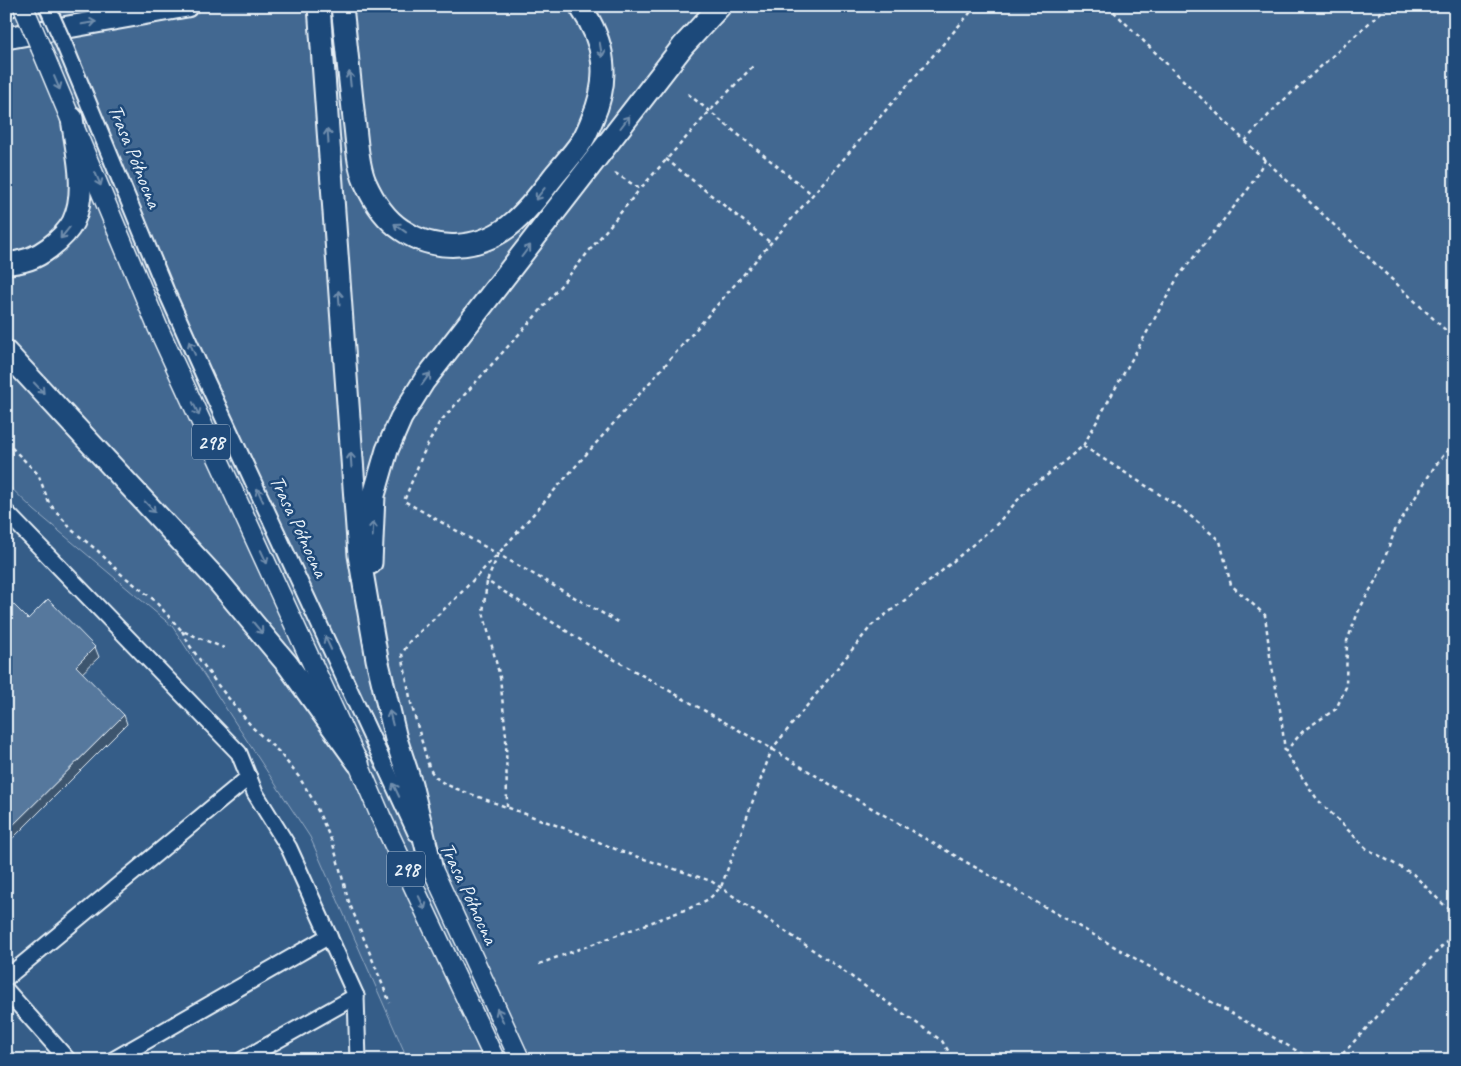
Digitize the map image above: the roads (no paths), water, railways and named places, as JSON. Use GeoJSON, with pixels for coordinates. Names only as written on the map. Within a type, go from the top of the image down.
{"type":"FeatureCollection","features":[{"type":"Feature","properties":{"kind":"highway"},"geometry":{"type":"LineString","coordinates":[[6,38],[186,6]]}},
{"type":"Feature","properties":{"kind":"highway"},"geometry":{"type":"LineString","coordinates":[[319,6],[359,555],[377,659],[396,739],[411,784],[432,866]]}},
{"type":"Feature","properties":{"kind":"highway"},"geometry":{"type":"LineString","coordinates":[[342,6],[358,150],[364,180],[374,200],[402,230],[430,243],[454,246],[473,244],[491,237],[508,227],[533,203],[583,139],[599,104],[604,72],[600,45],[590,20],[580,6]]}},
{"type":"Feature","properties":{"kind":"highway"},"geometry":{"type":"LineString","coordinates":[[369,613],[374,495],[387,450],[401,418],[424,381],[677,53],[720,6]]}},
{"type":"Feature","properties":{"kind":"highway"},"geometry":{"type":"LineString","coordinates":[[6,263],[16,263],[38,256],[58,241],[73,223],[80,200],[80,176],[72,118]]}},
{"type":"Feature","properties":{"kind":"highway"},"geometry":{"type":"LineString","coordinates":[[6,352],[218,581],[288,665],[358,763]]}},
{"type":"Feature","properties":{"kind":"main road","name":"Trasa Północna"},"geometry":{"type":"LineString","coordinates":[[23,6],[72,118],[158,328],[381,817],[495,1060]]}},
{"type":"Feature","properties":{"kind":"main road","name":"Trasa Północna"},"geometry":{"type":"LineString","coordinates":[[432,866],[520,1060]]}},
{"type":"Feature","properties":{"kind":"street","name":"Trasa Północna"},"geometry":{"type":"LineString","coordinates":[[47,6],[162,282],[432,866]]}},
{"type":"Feature","properties":{"kind":"street"},"geometry":{"type":"LineString","coordinates":[[6,512],[239,753],[255,793],[289,848],[356,996],[358,1060]]}},
{"type":"Feature","properties":{"kind":"street"},"geometry":{"type":"LineString","coordinates":[[6,978],[249,777]]}},
{"type":"Feature","properties":{"kind":"street"},"geometry":{"type":"LineString","coordinates":[[113,1060],[329,936]]}},
{"type":"Feature","properties":{"kind":"street"},"geometry":{"type":"LineString","coordinates":[[6,990],[68,1060]]}},
{"type":"Feature","properties":{"kind":"street"},"geometry":{"type":"LineString","coordinates":[[242,1060],[356,996]]}}]}
